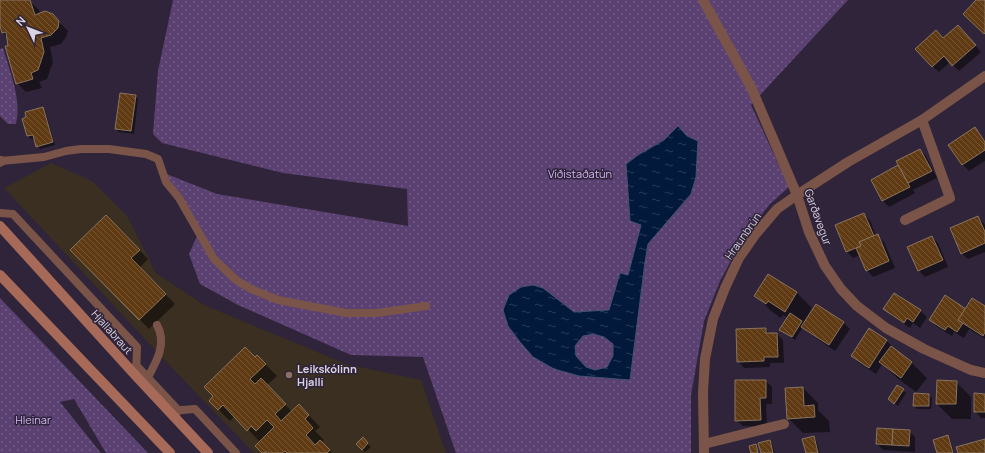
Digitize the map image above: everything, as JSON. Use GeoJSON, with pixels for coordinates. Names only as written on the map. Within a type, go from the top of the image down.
{"type":"FeatureCollection","features":[{"type":"Feature","properties":{"kind":"main road","name":"Hjallabraut"},"geometry":{"type":"LineString","coordinates":[[0,226],[136,376],[174,411],[208,453]]}},
{"type":"Feature","properties":{"kind":"main road"},"geometry":{"type":"LineString","coordinates":[[0,275],[170,453]]}},
{"type":"Feature","properties":{"kind":"street","name":"Garðavegur"},"geometry":{"type":"LineString","coordinates":[[703,0],[751,87],[798,195],[809,232],[825,266],[841,288],[857,306],[886,328],[924,349],[971,370],[985,373]]}},
{"type":"Feature","properties":{"kind":"street","name":"Hraunbrún"},"geometry":{"type":"LineString","coordinates":[[784,424],[704,448],[703,392],[705,359],[714,320],[725,288],[739,258],[777,209],[848,162],[922,120],[985,76]]}},
{"type":"Feature","properties":{"kind":"street"},"geometry":{"type":"LineString","coordinates":[[904,220],[950,198],[922,120]]}},
{"type":"Feature","properties":{"kind":"lane"},"geometry":{"type":"LineString","coordinates":[[1,162],[44,157],[66,151],[81,149],[108,149],[146,154],[158,159],[166,182],[179,198],[214,259],[236,280],[251,289],[278,300],[346,313],[377,313],[426,306]]}},
{"type":"Feature","properties":{"kind":"lane"},"geometry":{"type":"LineString","coordinates":[[0,213],[13,214],[137,347],[136,376]]}},
{"type":"Feature","properties":{"kind":"lane"},"geometry":{"type":"LineString","coordinates":[[148,377],[156,363],[161,347],[161,333],[157,325]]}},
{"type":"Feature","properties":{"kind":"lane"},"geometry":{"type":"LineString","coordinates":[[136,365],[148,377],[174,411],[196,409],[236,453]]}},
{"type":"Feature","properties":{"kind":"shaded area","name":"Leikskólinn Hjalli"},"geometry":{"type":"Polygon","coordinates":[[[51,163],[92,181],[128,217],[156,273],[204,305],[346,364],[421,380],[446,453],[254,453],[174,370],[4,188],[51,163]]]}},
{"type":"Feature","properties":{"kind":"green space","name":"Víðistaðatún"},"geometry":{"type":"Polygon","coordinates":[[[173,0],[848,0],[751,105],[789,187],[770,204],[751,228],[735,253],[720,281],[704,321],[691,395],[691,453],[456,453],[423,357],[351,355],[238,305],[200,284],[189,254],[197,236],[196,220],[159,171],[217,194],[408,226],[407,189],[283,173],[162,143],[153,134],[158,71],[173,0]]]}},
{"type":"Feature","properties":{"kind":"green space"},"geometry":{"type":"Polygon","coordinates":[[[3,48],[12,76],[16,96],[16,124],[8,124],[0,116],[0,49],[3,48]]]}},
{"type":"Feature","properties":{"kind":"green space","name":"Hleinar"},"geometry":{"type":"Polygon","coordinates":[[[0,298],[148,453],[106,453],[74,399],[60,402],[101,453],[0,453],[0,298]]]}},
{"type":"Feature","properties":{"kind":"water"},"geometry":{"type":"Polygon","coordinates":[[[678,126],[687,136],[698,141],[696,177],[691,194],[648,244],[630,380],[579,376],[554,369],[533,357],[508,326],[503,310],[509,295],[521,287],[533,285],[543,288],[574,312],[609,310],[620,273],[628,275],[641,225],[630,221],[626,164],[638,155],[664,140],[678,126]],[[593,334],[583,336],[575,346],[576,356],[586,367],[595,370],[607,367],[613,356],[613,344],[604,337],[593,334]]]}},
{"type":"Feature","properties":{"kind":"building"},"geometry":{"type":"Polygon","coordinates":[[[0,0],[30,0],[35,15],[45,11],[53,14],[59,21],[58,28],[51,35],[41,38],[44,52],[38,70],[31,73],[33,79],[16,84],[5,46],[8,46],[6,32],[2,33],[0,26],[0,0]]]}},
{"type":"Feature","properties":{"kind":"building"},"geometry":{"type":"Polygon","coordinates":[[[976,0],[985,0],[984,34],[963,14],[976,0]]]}},
{"type":"Feature","properties":{"kind":"building"},"geometry":{"type":"Polygon","coordinates":[[[958,25],[976,45],[952,66],[944,56],[932,67],[915,49],[936,30],[943,38],[958,25]]]}},
{"type":"Feature","properties":{"kind":"building"},"geometry":{"type":"Polygon","coordinates":[[[120,93],[136,95],[131,131],[115,129],[120,93]]]}},
{"type":"Feature","properties":{"kind":"building"},"geometry":{"type":"Polygon","coordinates":[[[43,107],[53,142],[36,147],[33,135],[27,136],[22,119],[26,117],[25,112],[43,107]]]}},
{"type":"Feature","properties":{"kind":"building"},"geometry":{"type":"Polygon","coordinates":[[[975,127],[985,142],[985,150],[962,165],[948,145],[975,127]]]}},
{"type":"Feature","properties":{"kind":"building"},"geometry":{"type":"Polygon","coordinates":[[[920,149],[932,171],[908,183],[896,161],[920,149]]]}},
{"type":"Feature","properties":{"kind":"building"},"geometry":{"type":"Polygon","coordinates":[[[898,165],[910,187],[882,201],[871,180],[898,165]]]}},
{"type":"Feature","properties":{"kind":"building"},"geometry":{"type":"Polygon","coordinates":[[[864,213],[874,236],[859,242],[861,246],[846,252],[835,225],[864,213]]]}},
{"type":"Feature","properties":{"kind":"building"},"geometry":{"type":"Polygon","coordinates":[[[106,215],[140,250],[131,258],[166,294],[139,320],[70,250],[106,215]]]}},
{"type":"Feature","properties":{"kind":"building"},"geometry":{"type":"Polygon","coordinates":[[[978,216],[985,232],[985,243],[961,254],[950,228],[978,216]]]}},
{"type":"Feature","properties":{"kind":"building"},"geometry":{"type":"Polygon","coordinates":[[[878,234],[889,261],[866,271],[856,248],[861,246],[859,242],[878,234]]]}},
{"type":"Feature","properties":{"kind":"building"},"geometry":{"type":"Polygon","coordinates":[[[932,236],[943,260],[918,271],[907,247],[932,236]]]}},
{"type":"Feature","properties":{"kind":"building"},"geometry":{"type":"Polygon","coordinates":[[[768,274],[797,292],[785,312],[768,301],[766,304],[754,296],[768,274]]]}},
{"type":"Feature","properties":{"kind":"building"},"geometry":{"type":"Polygon","coordinates":[[[894,293],[921,310],[913,322],[907,318],[904,323],[883,309],[894,293]]]}},
{"type":"Feature","properties":{"kind":"building"},"geometry":{"type":"Polygon","coordinates":[[[945,295],[966,309],[958,320],[963,323],[957,332],[948,326],[945,330],[929,320],[945,295]]]}},
{"type":"Feature","properties":{"kind":"building"},"geometry":{"type":"Polygon","coordinates":[[[972,298],[985,306],[985,332],[983,336],[958,320],[972,298]]]}},
{"type":"Feature","properties":{"kind":"building"},"geometry":{"type":"Polygon","coordinates":[[[816,304],[844,322],[829,345],[801,327],[816,304]]]}},
{"type":"Feature","properties":{"kind":"building"},"geometry":{"type":"Polygon","coordinates":[[[790,313],[802,321],[792,337],[779,330],[790,313]]]}},
{"type":"Feature","properties":{"kind":"building"},"geometry":{"type":"Polygon","coordinates":[[[766,328],[766,333],[777,333],[778,357],[764,357],[764,361],[737,362],[736,329],[766,328]]]}},
{"type":"Feature","properties":{"kind":"building"},"geometry":{"type":"Polygon","coordinates":[[[869,328],[887,340],[869,368],[851,356],[869,328]]]}},
{"type":"Feature","properties":{"kind":"building"},"geometry":{"type":"Polygon","coordinates":[[[891,346],[912,362],[901,378],[879,362],[891,346]]]}},
{"type":"Feature","properties":{"kind":"building"},"geometry":{"type":"Polygon","coordinates":[[[245,347],[255,357],[257,355],[266,364],[250,379],[255,384],[261,378],[286,404],[275,414],[281,421],[299,404],[309,415],[305,419],[313,428],[306,435],[315,445],[320,440],[330,450],[327,453],[287,453],[285,451],[282,453],[262,453],[255,446],[274,427],[267,420],[256,431],[251,426],[247,431],[223,405],[218,410],[209,401],[213,396],[204,387],[245,347]]]}},
{"type":"Feature","properties":{"kind":"building"},"geometry":{"type":"Polygon","coordinates":[[[735,380],[766,380],[766,398],[760,398],[761,420],[735,421],[735,380]]]}},
{"type":"Feature","properties":{"kind":"building"},"geometry":{"type":"Polygon","coordinates":[[[937,380],[957,381],[956,404],[936,404],[937,380]]]}},
{"type":"Feature","properties":{"kind":"building"},"geometry":{"type":"Polygon","coordinates":[[[897,385],[904,389],[894,404],[888,399],[897,385]]]}},
{"type":"Feature","properties":{"kind":"building"},"geometry":{"type":"Polygon","coordinates":[[[803,387],[804,406],[814,405],[815,417],[787,419],[785,388],[803,387]]]}},
{"type":"Feature","properties":{"kind":"building"},"geometry":{"type":"Polygon","coordinates":[[[914,393],[929,394],[929,406],[913,406],[914,393]]]}},
{"type":"Feature","properties":{"kind":"building"},"geometry":{"type":"Polygon","coordinates":[[[974,393],[985,394],[985,412],[974,412],[974,393]]]}},
{"type":"Feature","properties":{"kind":"building"},"geometry":{"type":"Polygon","coordinates":[[[877,428],[893,429],[892,445],[876,444],[877,428]]]}},
{"type":"Feature","properties":{"kind":"building"},"geometry":{"type":"Polygon","coordinates":[[[893,429],[910,430],[909,446],[892,445],[893,429]]]}},
{"type":"Feature","properties":{"kind":"building"},"geometry":{"type":"Polygon","coordinates":[[[948,435],[953,453],[937,453],[933,440],[948,435]]]}},
{"type":"Feature","properties":{"kind":"building"},"geometry":{"type":"Polygon","coordinates":[[[814,436],[818,453],[806,453],[802,439],[814,436]]]}},
{"type":"Feature","properties":{"kind":"building"},"geometry":{"type":"Polygon","coordinates":[[[363,437],[368,443],[362,450],[356,444],[363,437]]]}},
{"type":"Feature","properties":{"kind":"building"},"geometry":{"type":"Polygon","coordinates":[[[985,439],[985,453],[958,453],[956,447],[985,439]]]}},
{"type":"Feature","properties":{"kind":"building"},"geometry":{"type":"Polygon","coordinates":[[[770,440],[773,453],[761,453],[758,443],[770,440]]]}},
{"type":"Feature","properties":{"kind":"building"},"geometry":{"type":"Polygon","coordinates":[[[756,444],[758,453],[751,453],[749,446],[756,444]]]}},
{"type":"Feature","properties":{"kind":"place","name":"Leikskólinn Hjalli"},"geometry":{"type":"Point","coordinates":[289,375]}}]}
